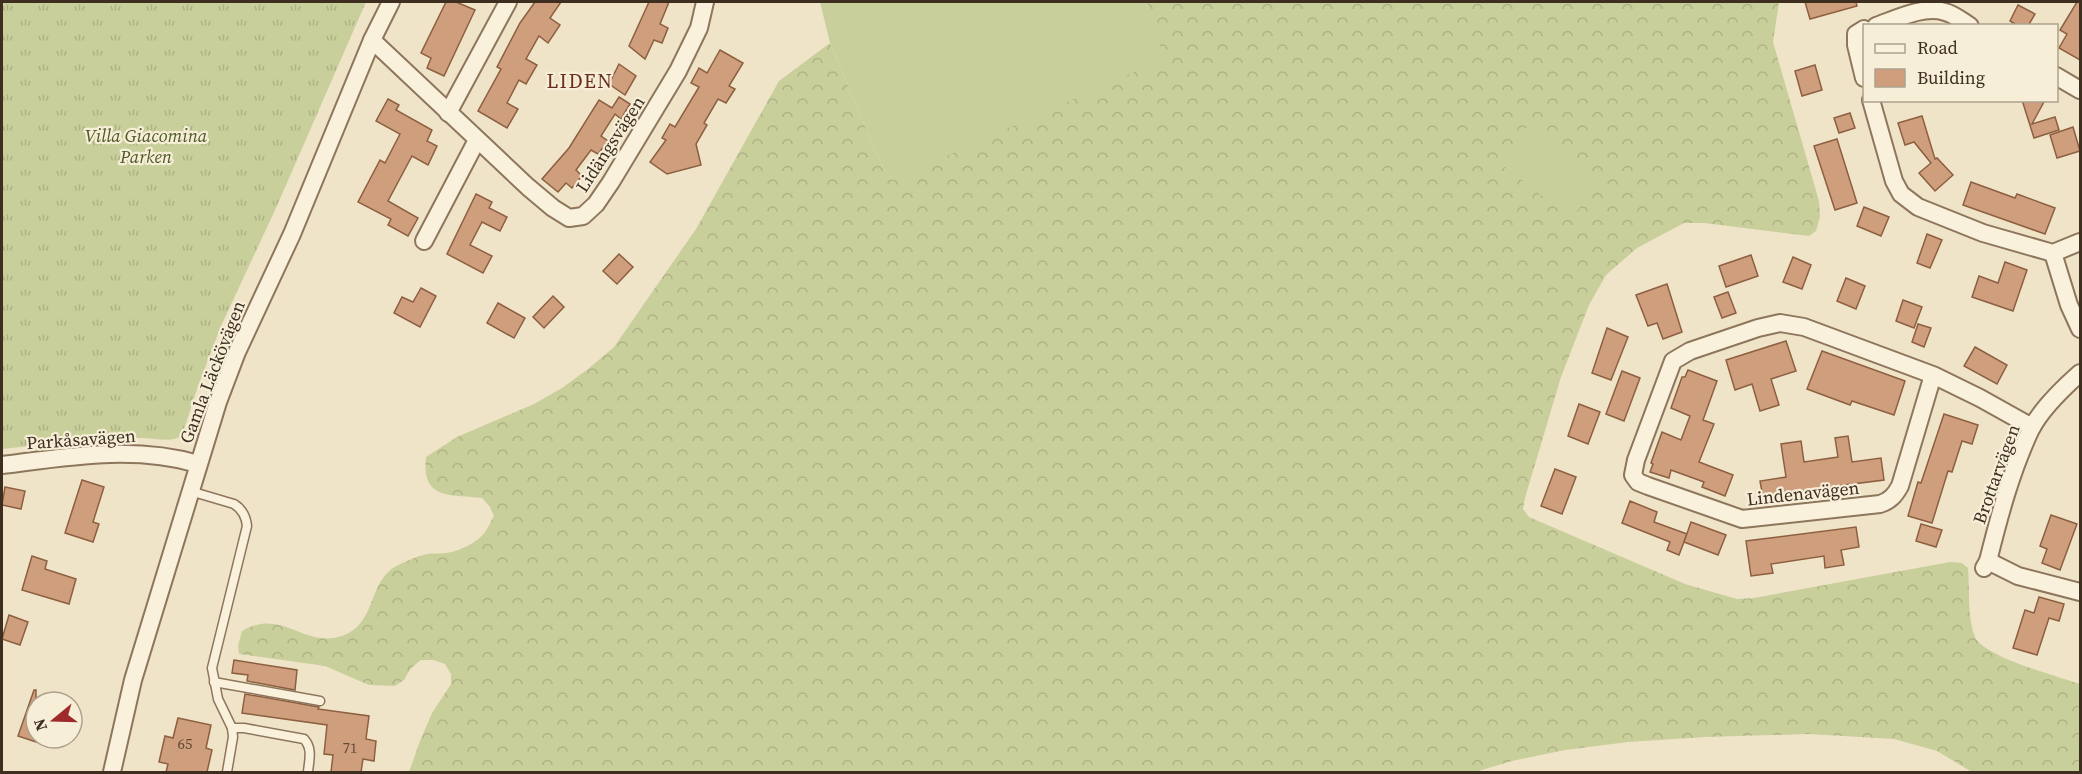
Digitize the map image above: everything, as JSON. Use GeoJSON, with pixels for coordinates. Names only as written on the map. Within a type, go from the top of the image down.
{"type":"FeatureCollection","features":[{"type":"Feature","properties":{"kind":"street","name":"Gamla Läckövägen"},"geometry":{"type":"LineString","coordinates":[[112,772],[133,680],[198,464],[237,352],[292,234],[372,40],[391,2]]}},
{"type":"Feature","properties":{"kind":"street"},"geometry":{"type":"LineString","coordinates":[[448,113],[508,2]]}},
{"type":"Feature","properties":{"kind":"street","name":"Lidängsvägen"},"geometry":{"type":"LineString","coordinates":[[372,40],[477,140],[553,208],[568,218],[583,216],[596,204],[647,125],[694,36],[705,2]]}},
{"type":"Feature","properties":{"kind":"street"},"geometry":{"type":"LineString","coordinates":[[1882,24],[1923,11],[1935,10],[1948,13],[1967,24]]}},
{"type":"Feature","properties":{"kind":"street"},"geometry":{"type":"LineString","coordinates":[[1863,30],[1856,34],[1856,45],[1863,74]]}},
{"type":"Feature","properties":{"kind":"street"},"geometry":{"type":"LineString","coordinates":[[2058,77],[2080,90]]}},
{"type":"Feature","properties":{"kind":"street"},"geometry":{"type":"LineString","coordinates":[[1872,102],[1894,181],[1905,197],[1918,207],[1983,233],[2053,252],[2080,242]]}},
{"type":"Feature","properties":{"kind":"street"},"geometry":{"type":"LineString","coordinates":[[424,242],[477,140]]}},
{"type":"Feature","properties":{"kind":"street"},"geometry":{"type":"LineString","coordinates":[[2053,252],[2069,305],[2080,329]]}},
{"type":"Feature","properties":{"kind":"street","name":"Lindenavägen"},"geometry":{"type":"LineString","coordinates":[[1933,375],[1900,486],[1894,495],[1880,504],[1742,519],[1638,482],[1633,475],[1636,460],[1673,362],[1690,351],[1769,324],[1787,323],[1804,327],[1933,375],[2032,427]]}},
{"type":"Feature","properties":{"kind":"street","name":"Brottarvägen"},"geometry":{"type":"LineString","coordinates":[[2080,373],[2052,401],[2032,427],[2004,502],[1986,565],[2080,592]]}},
{"type":"Feature","properties":{"kind":"street","name":"Parkåsavägen"},"geometry":{"type":"LineString","coordinates":[[2,465],[120,452],[165,456],[198,464]]}},
{"type":"Feature","properties":{"kind":"lane"},"geometry":{"type":"LineString","coordinates":[[190,491],[239,507],[247,526],[212,668],[218,699],[232,728],[233,737],[228,772]]}},
{"type":"Feature","properties":{"kind":"lane"},"geometry":{"type":"LineString","coordinates":[[214,682],[320,700]]}},
{"type":"Feature","properties":{"kind":"lane"},"geometry":{"type":"LineString","coordinates":[[232,728],[244,728],[304,739],[309,744],[310,752],[308,772]]}},
{"type":"Feature","properties":{"kind":"green space","name":"Villa Giacomina Parken"},"geometry":{"type":"Polygon","coordinates":[[[2,2],[366,2],[276,208],[221,326],[182,436],[167,440],[141,438],[71,441],[2,449],[2,2]]]}},
{"type":"Feature","properties":{"kind":"green space"},"geometry":{"type":"Polygon","coordinates":[[[820,2],[1146,2],[1160,45],[1159,61],[893,180],[883,168],[830,43],[820,2]]]}},
{"type":"Feature","properties":{"kind":"green space"},"geometry":{"type":"Polygon","coordinates":[[[1146,2],[1779,2],[1773,42],[1819,201],[1820,217],[1816,231],[1809,236],[1704,223],[1684,223],[1637,248],[1606,275],[1589,305],[1561,377],[1523,509],[1529,517],[1685,584],[1737,599],[1754,598],[1950,562],[1962,563],[1968,568],[1972,629],[1981,644],[2007,659],[2080,684],[2080,772],[1972,772],[1937,751],[1894,739],[1808,734],[1628,742],[1565,750],[1512,761],[1475,772],[409,772],[432,713],[451,684],[451,674],[445,664],[433,660],[421,660],[411,668],[404,680],[395,686],[369,685],[325,666],[239,654],[238,646],[242,631],[256,625],[280,625],[313,637],[325,638],[338,637],[350,632],[359,625],[379,585],[393,568],[423,555],[461,549],[482,536],[494,516],[490,507],[482,498],[449,495],[433,488],[428,481],[426,457],[457,437],[534,404],[562,388],[614,347],[696,229],[779,81],[830,43],[883,168],[893,180],[1148,6],[1146,2]]]}},
{"type":"Feature","properties":{"kind":"green space"},"geometry":{"type":"Polygon","coordinates":[[[1529,125],[1600,182],[1571,219],[1500,163],[1529,125]]]}},
{"type":"Feature","properties":{"kind":"building"},"geometry":{"type":"Polygon","coordinates":[[[446,2],[456,2],[475,10],[444,76],[427,68],[431,58],[421,53],[446,2]]]}},
{"type":"Feature","properties":{"kind":"building"},"geometry":{"type":"Polygon","coordinates":[[[535,2],[561,2],[550,18],[560,25],[548,43],[539,36],[526,59],[537,65],[526,84],[519,80],[507,103],[518,109],[507,128],[478,111],[501,69],[497,67],[520,23],[535,2]]]}},
{"type":"Feature","properties":{"kind":"building"},"geometry":{"type":"Polygon","coordinates":[[[649,2],[669,2],[660,24],[668,28],[662,43],[654,40],[645,59],[629,46],[649,2]]]}},
{"type":"Feature","properties":{"kind":"building"},"geometry":{"type":"Polygon","coordinates":[[[1805,2],[1856,2],[1857,6],[1810,19],[1805,2]]]}},
{"type":"Feature","properties":{"kind":"building"},"geometry":{"type":"Polygon","coordinates":[[[2077,2],[2080,2],[2080,60],[2059,48],[2067,34],[2060,30],[2077,2]]]}},
{"type":"Feature","properties":{"kind":"building"},"geometry":{"type":"Polygon","coordinates":[[[2018,5],[2035,14],[2029,24],[2015,24],[2010,21],[2018,5]]]}},
{"type":"Feature","properties":{"kind":"building"},"geometry":{"type":"Polygon","coordinates":[[[720,50],[743,63],[729,86],[735,89],[726,103],[718,99],[704,123],[707,125],[696,144],[701,165],[667,174],[650,162],[666,140],[662,138],[670,124],[675,127],[699,87],[691,83],[699,68],[707,73],[720,50]]]}},
{"type":"Feature","properties":{"kind":"building"},"geometry":{"type":"Polygon","coordinates":[[[619,64],[636,76],[625,95],[609,84],[619,64]]]}},
{"type":"Feature","properties":{"kind":"building"},"geometry":{"type":"Polygon","coordinates":[[[1815,65],[1822,90],[1802,96],[1795,71],[1815,65]]]}},
{"type":"Feature","properties":{"kind":"building"},"geometry":{"type":"Polygon","coordinates":[[[619,97],[630,104],[621,119],[615,114],[601,136],[608,141],[598,154],[591,150],[576,170],[582,176],[572,188],[566,183],[558,192],[542,179],[569,148],[599,100],[612,108],[619,97]]]}},
{"type":"Feature","properties":{"kind":"building"},"geometry":{"type":"Polygon","coordinates":[[[388,99],[399,105],[396,110],[432,130],[427,141],[437,146],[428,165],[412,156],[388,201],[418,218],[408,236],[388,225],[391,219],[358,202],[380,160],[385,163],[400,134],[376,121],[388,99]]]}},
{"type":"Feature","properties":{"kind":"building"},"geometry":{"type":"Polygon","coordinates":[[[2023,102],[2044,102],[2032,124],[2055,117],[2059,130],[2034,138],[2023,102]]]}},
{"type":"Feature","properties":{"kind":"building"},"geometry":{"type":"Polygon","coordinates":[[[1850,113],[1855,128],[1839,133],[1834,118],[1850,113]]]}},
{"type":"Feature","properties":{"kind":"building"},"geometry":{"type":"Polygon","coordinates":[[[1922,116],[1935,159],[1937,158],[1953,175],[1935,191],[1919,173],[1931,163],[1914,142],[1905,145],[1898,123],[1922,116]]]}},
{"type":"Feature","properties":{"kind":"building"},"geometry":{"type":"Polygon","coordinates":[[[2073,127],[2080,151],[2057,158],[2050,135],[2073,127]]]}},
{"type":"Feature","properties":{"kind":"building"},"geometry":{"type":"Polygon","coordinates":[[[1837,139],[1857,203],[1835,210],[1814,146],[1837,139]]]}},
{"type":"Feature","properties":{"kind":"building"},"geometry":{"type":"Polygon","coordinates":[[[1971,182],[2015,198],[2017,194],[2055,208],[2045,234],[1963,205],[1971,182]]]}},
{"type":"Feature","properties":{"kind":"building"},"geometry":{"type":"Polygon","coordinates":[[[476,194],[492,202],[489,208],[507,217],[500,231],[482,222],[470,245],[492,256],[483,273],[447,254],[476,194]]]}},
{"type":"Feature","properties":{"kind":"building"},"geometry":{"type":"Polygon","coordinates":[[[1864,207],[1889,217],[1881,236],[1857,226],[1864,207]]]}},
{"type":"Feature","properties":{"kind":"building"},"geometry":{"type":"Polygon","coordinates":[[[1927,234],[1942,240],[1930,268],[1917,263],[1927,234]]]}},
{"type":"Feature","properties":{"kind":"building"},"geometry":{"type":"Polygon","coordinates":[[[619,254],[633,267],[617,284],[603,271],[619,254]]]}},
{"type":"Feature","properties":{"kind":"building"},"geometry":{"type":"Polygon","coordinates":[[[1751,255],[1758,276],[1726,287],[1719,266],[1751,255]]]}},
{"type":"Feature","properties":{"kind":"building"},"geometry":{"type":"Polygon","coordinates":[[[1793,257],[1811,265],[1802,289],[1783,282],[1793,257]]]}},
{"type":"Feature","properties":{"kind":"building"},"geometry":{"type":"Polygon","coordinates":[[[2005,262],[2027,270],[2013,311],[1972,297],[1979,276],[1998,283],[2005,262]]]}},
{"type":"Feature","properties":{"kind":"building"},"geometry":{"type":"Polygon","coordinates":[[[1846,278],[1865,286],[1856,309],[1837,301],[1846,278]]]}},
{"type":"Feature","properties":{"kind":"building"},"geometry":{"type":"Polygon","coordinates":[[[1667,284],[1682,332],[1663,339],[1657,323],[1648,326],[1636,295],[1667,284]]]}},
{"type":"Feature","properties":{"kind":"building"},"geometry":{"type":"Polygon","coordinates":[[[421,288],[436,296],[420,327],[394,313],[402,297],[413,302],[421,288]]]}},
{"type":"Feature","properties":{"kind":"building"},"geometry":{"type":"Polygon","coordinates":[[[1728,292],[1736,313],[1722,318],[1714,297],[1728,292]]]}},
{"type":"Feature","properties":{"kind":"building"},"geometry":{"type":"Polygon","coordinates":[[[553,296],[564,307],[544,328],[533,317],[553,296]]]}},
{"type":"Feature","properties":{"kind":"building"},"geometry":{"type":"Polygon","coordinates":[[[1903,300],[1922,307],[1914,328],[1896,321],[1903,300]]]}},
{"type":"Feature","properties":{"kind":"building"},"geometry":{"type":"Polygon","coordinates":[[[498,303],[525,318],[514,338],[487,323],[498,303]]]}},
{"type":"Feature","properties":{"kind":"building"},"geometry":{"type":"Polygon","coordinates":[[[1918,324],[1931,328],[1924,347],[1912,342],[1918,324]]]}},
{"type":"Feature","properties":{"kind":"building"},"geometry":{"type":"Polygon","coordinates":[[[1607,328],[1628,337],[1611,380],[1592,373],[1607,328]]]}},
{"type":"Feature","properties":{"kind":"building"},"geometry":{"type":"Polygon","coordinates":[[[1786,341],[1796,371],[1771,379],[1779,405],[1760,411],[1752,384],[1735,390],[1726,360],[1786,341]]]}},
{"type":"Feature","properties":{"kind":"building"},"geometry":{"type":"Polygon","coordinates":[[[1975,347],[2007,365],[1997,384],[1964,366],[1975,347]]]}},
{"type":"Feature","properties":{"kind":"building"},"geometry":{"type":"Polygon","coordinates":[[[1822,351],[1905,381],[1894,415],[1852,401],[1850,405],[1807,389],[1822,351]]]}},
{"type":"Feature","properties":{"kind":"building"},"geometry":{"type":"Polygon","coordinates":[[[1688,370],[1717,381],[1703,420],[1714,424],[1699,462],[1733,475],[1725,496],[1702,487],[1704,482],[1671,470],[1669,478],[1650,472],[1662,432],[1681,440],[1690,416],[1671,408],[1682,377],[1685,377],[1688,370]]]}},
{"type":"Feature","properties":{"kind":"building"},"geometry":{"type":"Polygon","coordinates":[[[1622,371],[1640,378],[1624,421],[1606,414],[1622,371]]]}},
{"type":"Feature","properties":{"kind":"building"},"geometry":{"type":"Polygon","coordinates":[[[1579,404],[1600,412],[1588,444],[1568,436],[1579,404]]]}},
{"type":"Feature","properties":{"kind":"building"},"geometry":{"type":"Polygon","coordinates":[[[1944,414],[1978,425],[1972,444],[1962,441],[1952,472],[1948,471],[1932,523],[1908,516],[1918,482],[1921,483],[1944,414]]]}},
{"type":"Feature","properties":{"kind":"building"},"geometry":{"type":"Polygon","coordinates":[[[1848,436],[1852,462],[1881,458],[1884,480],[1837,486],[1838,492],[1764,503],[1760,481],[1786,477],[1781,444],[1801,441],[1804,462],[1838,457],[1835,438],[1848,436]]]}},
{"type":"Feature","properties":{"kind":"building"},"geometry":{"type":"Polygon","coordinates":[[[1555,469],[1576,477],[1562,514],[1541,506],[1555,469]]]}},
{"type":"Feature","properties":{"kind":"building"},"geometry":{"type":"Polygon","coordinates":[[[82,480],[104,487],[93,522],[99,524],[93,542],[65,533],[82,480]]]}},
{"type":"Feature","properties":{"kind":"building"},"geometry":{"type":"Polygon","coordinates":[[[5,487],[25,491],[21,509],[2,505],[5,487]]]}},
{"type":"Feature","properties":{"kind":"building"},"geometry":{"type":"Polygon","coordinates":[[[1630,501],[1657,512],[1654,522],[1687,534],[1679,555],[1667,550],[1670,542],[1622,523],[1630,501]]]}},
{"type":"Feature","properties":{"kind":"building"},"geometry":{"type":"Polygon","coordinates":[[[2051,515],[2077,524],[2060,570],[2042,563],[2047,549],[2040,546],[2051,515]]]}},
{"type":"Feature","properties":{"kind":"building"},"geometry":{"type":"Polygon","coordinates":[[[1691,522],[1726,535],[1718,555],[1684,542],[1691,522]]]}},
{"type":"Feature","properties":{"kind":"building"},"geometry":{"type":"Polygon","coordinates":[[[1921,524],[1942,530],[1936,547],[1916,541],[1921,524]]]}},
{"type":"Feature","properties":{"kind":"building"},"geometry":{"type":"Polygon","coordinates":[[[1856,527],[1859,547],[1841,550],[1844,565],[1825,568],[1824,556],[1771,564],[1773,573],[1751,576],[1746,541],[1856,527]]]}},
{"type":"Feature","properties":{"kind":"building"},"geometry":{"type":"Polygon","coordinates":[[[32,556],[47,561],[45,569],[76,579],[69,604],[22,590],[32,556]]]}},
{"type":"Feature","properties":{"kind":"building"},"geometry":{"type":"Polygon","coordinates":[[[2039,597],[2064,604],[2059,621],[2049,618],[2037,655],[2013,648],[2025,610],[2034,613],[2039,597]]]}},
{"type":"Feature","properties":{"kind":"building"},"geometry":{"type":"Polygon","coordinates":[[[9,615],[28,622],[20,645],[2,639],[9,615]]]}},
{"type":"Feature","properties":{"kind":"building"},"geometry":{"type":"Polygon","coordinates":[[[234,660],[297,670],[295,690],[247,681],[248,675],[232,673],[234,660]]]}},
{"type":"Feature","properties":{"kind":"building"},"geometry":{"type":"Polygon","coordinates":[[[245,694],[319,707],[318,709],[369,716],[366,739],[376,741],[374,761],[363,759],[361,772],[331,772],[333,755],[324,754],[327,725],[242,713],[245,694]]]}},
{"type":"Feature","properties":{"kind":"building"},"geometry":{"type":"Polygon","coordinates":[[[178,718],[211,725],[206,748],[212,750],[207,772],[166,772],[168,764],[159,762],[165,736],[173,738],[178,718]]]}},
{"type":"Feature","properties":{"kind":"building"},"geometry":{"type":"Polygon","coordinates":[[[24,719],[24,738],[18,736],[24,719]]]}},
{"type":"Feature","properties":{"kind":"district","name":"LIDEN"},"geometry":{"type":"Point","coordinates":[580,81]}}]}
